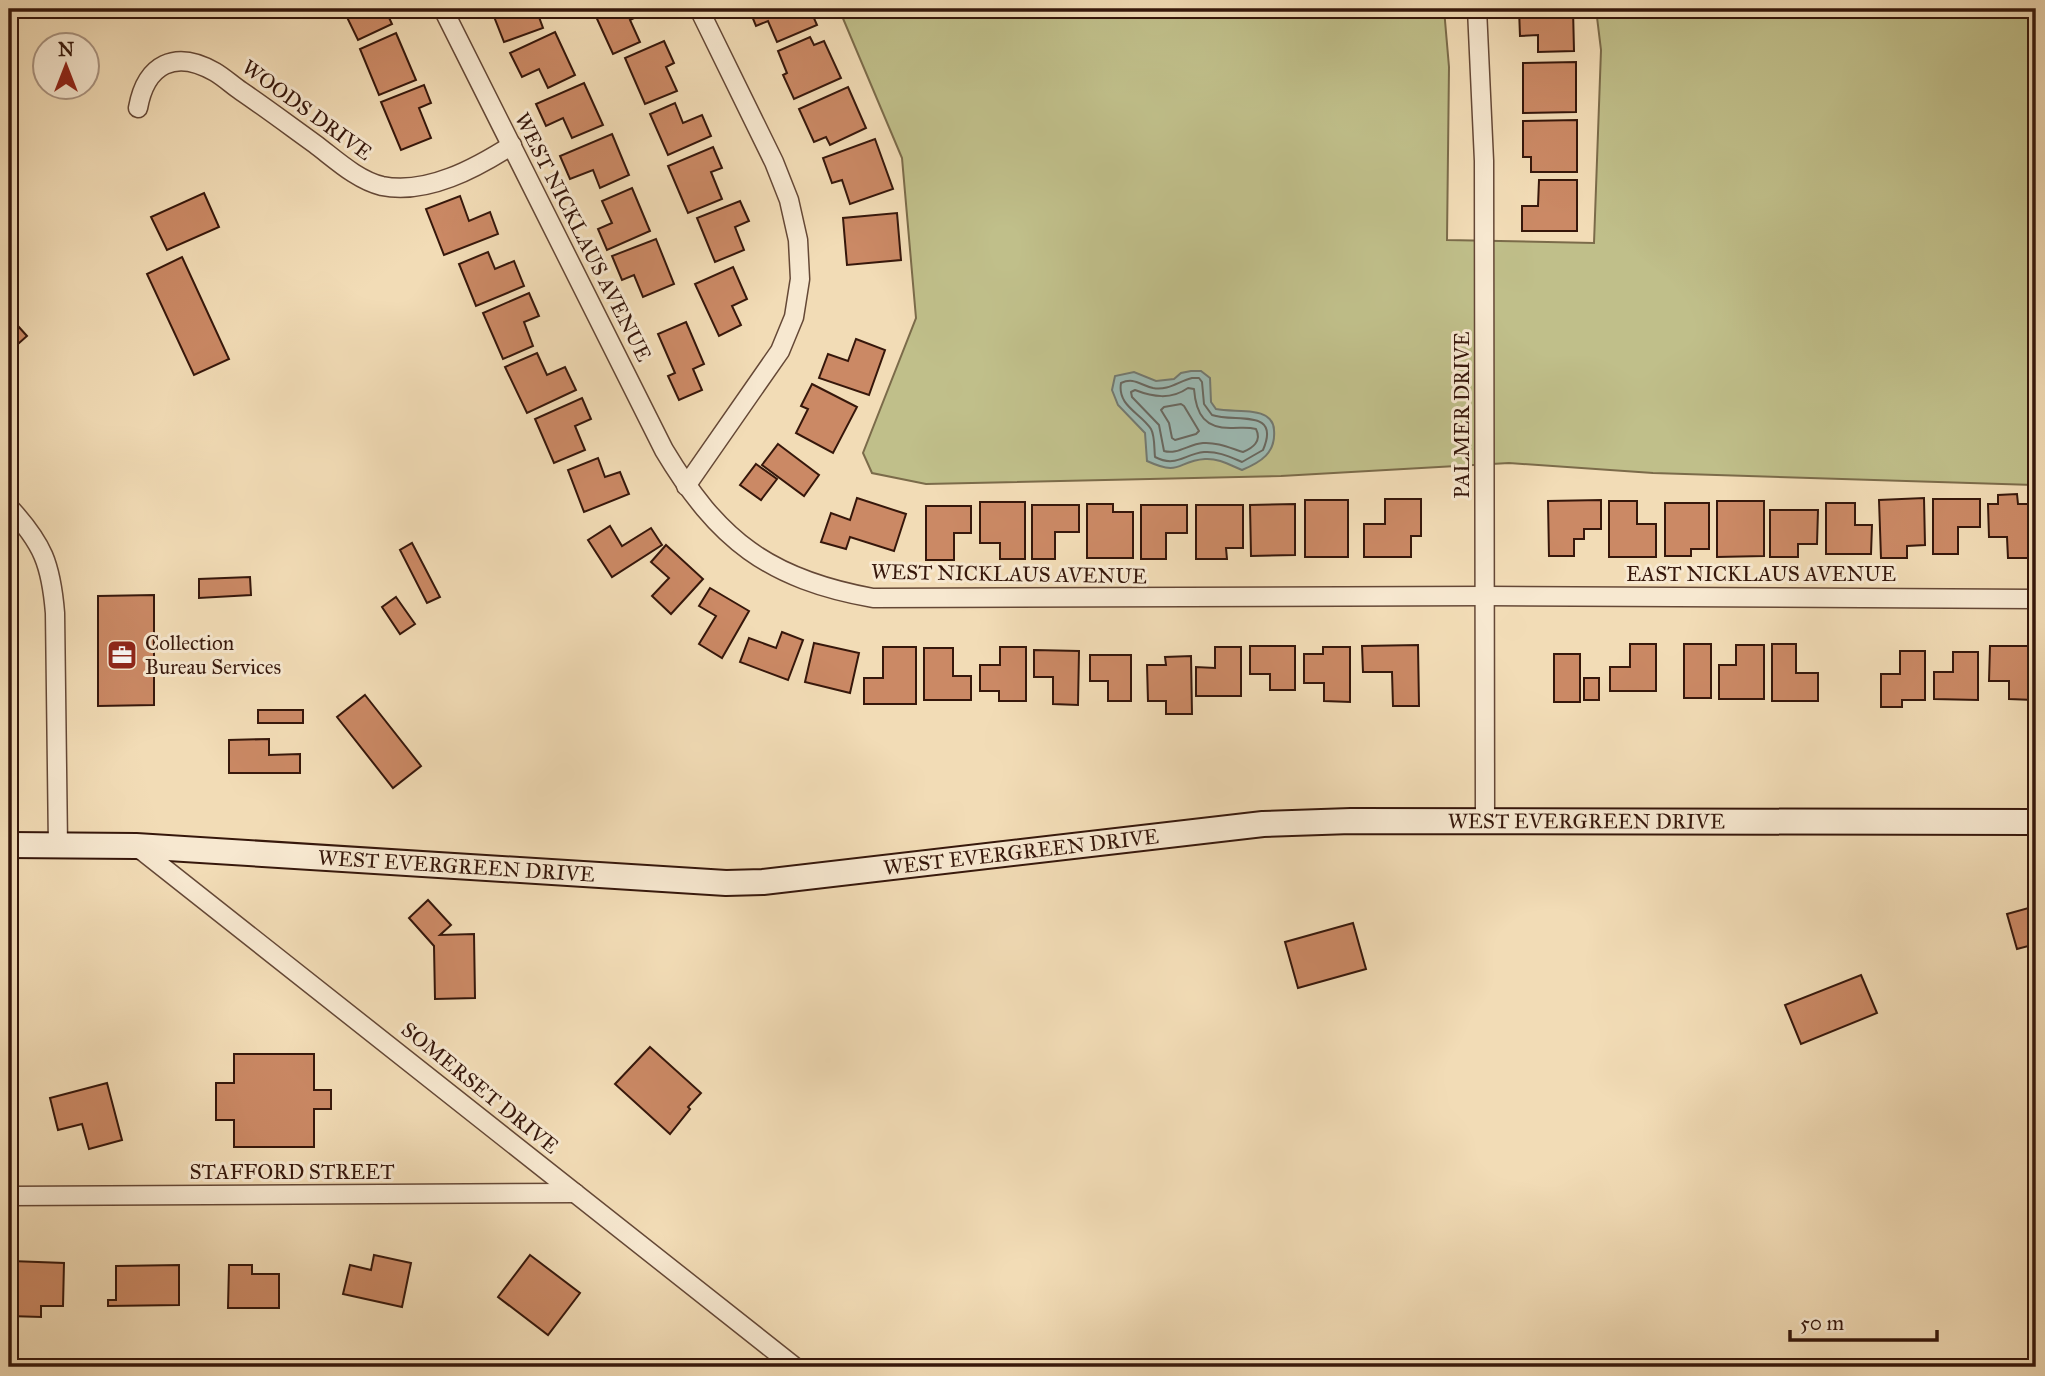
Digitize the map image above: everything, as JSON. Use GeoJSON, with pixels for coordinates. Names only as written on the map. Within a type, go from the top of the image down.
{"type":"FeatureCollection","features":[{"type":"Feature","properties":{"kind":"street","name":"WEST NICKLAUS AVENUE"},"geometry":{"type":"LineString","coordinates":[[443,9],[664,450],[685,486],[706,512],[733,538],[764,561],[798,578],[834,591],[873,598],[1486,596]]}},
{"type":"Feature","properties":{"kind":"street"},"geometry":{"type":"LineString","coordinates":[[685,486],[780,351],[794,317],[800,279],[798,240],[789,200],[774,162],[699,9]]}},
{"type":"Feature","properties":{"kind":"street","name":"PALMER DRIVE"},"geometry":{"type":"LineString","coordinates":[[1477,9],[1484,161],[1485,821]]}},
{"type":"Feature","properties":{"kind":"street","name":"WOODS DRIVE"},"geometry":{"type":"LineString","coordinates":[[138,108],[140,95],[149,76],[156,69],[173,62],[200,65],[226,79],[354,173],[381,186],[422,184],[449,178],[478,167],[512,145]]}},
{"type":"Feature","properties":{"kind":"street"},"geometry":{"type":"LineString","coordinates":[[9,507],[40,548],[52,579],[55,613],[58,846]]}},
{"type":"Feature","properties":{"kind":"street","name":"EAST NICKLAUS AVENUE"},"geometry":{"type":"LineString","coordinates":[[1486,596],[2036,599]]}},
{"type":"Feature","properties":{"kind":"street","name":"WEST EVERGREEN DRIVE"},"geometry":{"type":"LineString","coordinates":[[9,845],[136,846],[726,883],[763,882],[1263,824],[1485,821],[2036,822]]}},
{"type":"Feature","properties":{"kind":"street","name":"SOMERSET DRIVE"},"geometry":{"type":"LineString","coordinates":[[136,846],[795,1367]]}},
{"type":"Feature","properties":{"kind":"street","name":"STAFFORD STREET"},"geometry":{"type":"LineString","coordinates":[[9,1196],[575,1193]]}},
{"type":"Feature","properties":{"kind":"shaded area"},"geometry":{"type":"Polygon","coordinates":[[[839,9],[1444,9],[1449,67],[1447,240],[1594,243],[1601,50],[1596,9],[2036,9],[2036,485],[1653,473],[1509,463],[1281,476],[926,484],[872,473],[863,453],[916,318],[902,158],[839,9]]]}},
{"type":"Feature","properties":{"kind":"water"},"geometry":{"type":"Polygon","coordinates":[[[1201,371],[1210,378],[1211,402],[1216,409],[1256,412],[1271,421],[1274,428],[1273,445],[1266,456],[1242,470],[1210,459],[1196,460],[1173,468],[1147,461],[1145,433],[1118,405],[1112,390],[1115,376],[1134,372],[1156,381],[1174,379],[1181,373],[1201,371]]]}},
{"type":"Feature","properties":{"kind":"building"},"geometry":{"type":"Polygon","coordinates":[[[343,9],[385,9],[392,24],[358,40],[343,9]]]}},
{"type":"Feature","properties":{"kind":"building"},"geometry":{"type":"Polygon","coordinates":[[[491,9],[536,9],[543,28],[504,42],[491,9]]]}},
{"type":"Feature","properties":{"kind":"building"},"geometry":{"type":"Polygon","coordinates":[[[645,9],[646,12],[630,20],[640,42],[613,54],[593,10],[645,9]]]}},
{"type":"Feature","properties":{"kind":"building"},"geometry":{"type":"Polygon","coordinates":[[[749,9],[810,9],[817,25],[777,42],[768,21],[756,26],[749,9]]]}},
{"type":"Feature","properties":{"kind":"building"},"geometry":{"type":"Polygon","coordinates":[[[1519,9],[1573,9],[1574,51],[1538,52],[1538,35],[1520,36],[1519,9]]]}},
{"type":"Feature","properties":{"kind":"building"},"geometry":{"type":"Polygon","coordinates":[[[555,32],[575,75],[548,88],[539,69],[522,77],[510,53],[555,32]]]}},
{"type":"Feature","properties":{"kind":"building"},"geometry":{"type":"Polygon","coordinates":[[[396,33],[416,80],[379,95],[360,49],[396,33]]]}},
{"type":"Feature","properties":{"kind":"building"},"geometry":{"type":"Polygon","coordinates":[[[810,37],[814,45],[824,41],[841,78],[794,99],[783,75],[787,73],[778,51],[810,37]]]}},
{"type":"Feature","properties":{"kind":"building"},"geometry":{"type":"Polygon","coordinates":[[[664,41],[674,63],[666,67],[677,91],[645,104],[625,58],[664,41]]]}},
{"type":"Feature","properties":{"kind":"building"},"geometry":{"type":"Polygon","coordinates":[[[1576,62],[1576,112],[1523,113],[1523,63],[1576,62]]]}},
{"type":"Feature","properties":{"kind":"building"},"geometry":{"type":"Polygon","coordinates":[[[584,83],[603,125],[572,138],[563,118],[546,126],[536,104],[584,83]]]}},
{"type":"Feature","properties":{"kind":"building"},"geometry":{"type":"Polygon","coordinates":[[[424,85],[431,103],[419,108],[431,138],[401,150],[381,102],[424,85]]]}},
{"type":"Feature","properties":{"kind":"building"},"geometry":{"type":"Polygon","coordinates":[[[848,87],[866,128],[830,145],[826,137],[814,142],[799,109],[848,87]]]}},
{"type":"Feature","properties":{"kind":"building"},"geometry":{"type":"Polygon","coordinates":[[[675,103],[683,123],[702,115],[711,136],[668,155],[650,114],[675,103]]]}},
{"type":"Feature","properties":{"kind":"building"},"geometry":{"type":"Polygon","coordinates":[[[1577,120],[1577,172],[1531,172],[1531,157],[1523,157],[1523,121],[1577,120]]]}},
{"type":"Feature","properties":{"kind":"building"},"geometry":{"type":"Polygon","coordinates":[[[612,134],[629,175],[600,188],[593,170],[570,179],[560,156],[612,134]]]}},
{"type":"Feature","properties":{"kind":"building"},"geometry":{"type":"Polygon","coordinates":[[[875,139],[893,189],[850,204],[842,180],[832,183],[823,158],[875,139]]]}},
{"type":"Feature","properties":{"kind":"building"},"geometry":{"type":"Polygon","coordinates":[[[713,147],[722,168],[711,172],[722,199],[688,213],[668,166],[713,147]]]}},
{"type":"Feature","properties":{"kind":"building"},"geometry":{"type":"Polygon","coordinates":[[[1539,180],[1577,180],[1577,231],[1522,231],[1522,206],[1538,206],[1539,180]]]}},
{"type":"Feature","properties":{"kind":"building"},"geometry":{"type":"Polygon","coordinates":[[[632,188],[650,231],[607,250],[598,229],[612,223],[602,201],[632,188]]]}},
{"type":"Feature","properties":{"kind":"building"},"geometry":{"type":"Polygon","coordinates":[[[204,193],[219,227],[167,250],[151,217],[204,193]]]}},
{"type":"Feature","properties":{"kind":"building"},"geometry":{"type":"Polygon","coordinates":[[[460,196],[469,221],[490,212],[498,234],[444,255],[426,209],[460,196]]]}},
{"type":"Feature","properties":{"kind":"building"},"geometry":{"type":"Polygon","coordinates":[[[740,201],[749,221],[735,227],[744,250],[715,262],[697,218],[740,201]]]}},
{"type":"Feature","properties":{"kind":"building"},"geometry":{"type":"Polygon","coordinates":[[[897,213],[901,260],[847,265],[843,218],[897,213]]]}},
{"type":"Feature","properties":{"kind":"building"},"geometry":{"type":"Polygon","coordinates":[[[656,239],[674,284],[643,297],[634,275],[622,280],[612,256],[656,239]]]}},
{"type":"Feature","properties":{"kind":"building"},"geometry":{"type":"Polygon","coordinates":[[[488,252],[495,269],[514,261],[524,286],[476,306],[459,264],[488,252]]]}},
{"type":"Feature","properties":{"kind":"building"},"geometry":{"type":"Polygon","coordinates":[[[182,257],[229,359],[194,375],[147,274],[182,257]]]}},
{"type":"Feature","properties":{"kind":"building"},"geometry":{"type":"Polygon","coordinates":[[[733,267],[747,299],[732,306],[741,325],[719,336],[695,284],[733,267]]]}},
{"type":"Feature","properties":{"kind":"building"},"geometry":{"type":"Polygon","coordinates":[[[529,293],[539,316],[524,322],[533,346],[503,359],[483,313],[529,293]]]}},
{"type":"Feature","properties":{"kind":"building"},"geometry":{"type":"Polygon","coordinates":[[[9,316],[27,336],[9,352],[9,316]]]}},
{"type":"Feature","properties":{"kind":"building"},"geometry":{"type":"Polygon","coordinates":[[[686,322],[704,364],[693,369],[702,390],[679,400],[668,376],[675,373],[658,334],[686,322]]]}},
{"type":"Feature","properties":{"kind":"building"},"geometry":{"type":"Polygon","coordinates":[[[856,339],[885,350],[869,395],[819,378],[828,354],[848,361],[856,339]]]}},
{"type":"Feature","properties":{"kind":"building"},"geometry":{"type":"Polygon","coordinates":[[[537,353],[547,375],[565,367],[576,390],[527,413],[505,367],[537,353]]]}},
{"type":"Feature","properties":{"kind":"building"},"geometry":{"type":"Polygon","coordinates":[[[812,384],[857,407],[833,453],[796,433],[808,409],[801,406],[812,384]]]}},
{"type":"Feature","properties":{"kind":"building"},"geometry":{"type":"Polygon","coordinates":[[[582,398],[591,419],[575,426],[585,450],[554,463],[535,419],[582,398]]]}},
{"type":"Feature","properties":{"kind":"building"},"geometry":{"type":"Polygon","coordinates":[[[778,444],[819,475],[804,496],[762,465],[778,444]]]}},
{"type":"Feature","properties":{"kind":"building"},"geometry":{"type":"Polygon","coordinates":[[[598,458],[605,477],[620,472],[629,494],[584,512],[568,470],[598,458]]]}},
{"type":"Feature","properties":{"kind":"building"},"geometry":{"type":"Polygon","coordinates":[[[756,464],[777,479],[761,500],[740,485],[756,464]]]}},
{"type":"Feature","properties":{"kind":"building"},"geometry":{"type":"Polygon","coordinates":[[[2017,494],[2018,504],[2033,504],[2034,558],[2008,558],[2007,537],[1989,537],[1988,504],[1998,504],[1998,495],[2017,494]]]}},
{"type":"Feature","properties":{"kind":"building"},"geometry":{"type":"Polygon","coordinates":[[[857,498],[906,514],[894,551],[850,537],[846,549],[821,542],[831,513],[850,520],[857,498]]]}},
{"type":"Feature","properties":{"kind":"building"},"geometry":{"type":"Polygon","coordinates":[[[1924,498],[1925,545],[1907,546],[1907,558],[1881,558],[1879,500],[1924,498]]]}},
{"type":"Feature","properties":{"kind":"building"},"geometry":{"type":"Polygon","coordinates":[[[1385,499],[1421,499],[1421,536],[1411,536],[1411,557],[1364,557],[1364,524],[1385,524],[1385,499]]]}},
{"type":"Feature","properties":{"kind":"building"},"geometry":{"type":"Polygon","coordinates":[[[1933,499],[1980,499],[1980,527],[1958,527],[1958,554],[1933,554],[1933,499]]]}},
{"type":"Feature","properties":{"kind":"building"},"geometry":{"type":"Polygon","coordinates":[[[1305,500],[1348,500],[1348,557],[1305,557],[1305,500]]]}},
{"type":"Feature","properties":{"kind":"building"},"geometry":{"type":"Polygon","coordinates":[[[1601,500],[1601,529],[1584,529],[1584,539],[1574,539],[1574,556],[1549,556],[1548,501],[1601,500]]]}},
{"type":"Feature","properties":{"kind":"building"},"geometry":{"type":"Polygon","coordinates":[[[1609,501],[1637,501],[1637,524],[1656,524],[1656,557],[1609,557],[1609,501]]]}},
{"type":"Feature","properties":{"kind":"building"},"geometry":{"type":"Polygon","coordinates":[[[1717,501],[1764,501],[1764,556],[1717,557],[1717,501]]]}},
{"type":"Feature","properties":{"kind":"building"},"geometry":{"type":"Polygon","coordinates":[[[980,502],[1025,502],[1025,559],[1000,559],[1000,543],[980,543],[980,502]]]}},
{"type":"Feature","properties":{"kind":"building"},"geometry":{"type":"Polygon","coordinates":[[[1665,503],[1709,503],[1709,549],[1691,549],[1691,556],[1665,556],[1665,503]]]}},
{"type":"Feature","properties":{"kind":"building"},"geometry":{"type":"Polygon","coordinates":[[[1826,503],[1855,503],[1855,525],[1872,525],[1871,554],[1826,554],[1826,503]]]}},
{"type":"Feature","properties":{"kind":"building"},"geometry":{"type":"Polygon","coordinates":[[[1087,504],[1113,504],[1113,512],[1133,512],[1133,558],[1087,558],[1087,504]]]}},
{"type":"Feature","properties":{"kind":"building"},"geometry":{"type":"Polygon","coordinates":[[[1295,504],[1295,555],[1251,556],[1250,505],[1295,504]]]}},
{"type":"Feature","properties":{"kind":"building"},"geometry":{"type":"Polygon","coordinates":[[[1032,505],[1079,505],[1079,532],[1055,532],[1055,559],[1032,559],[1032,505]]]}},
{"type":"Feature","properties":{"kind":"building"},"geometry":{"type":"Polygon","coordinates":[[[1141,505],[1187,505],[1187,533],[1166,533],[1166,559],[1141,559],[1141,505]]]}},
{"type":"Feature","properties":{"kind":"building"},"geometry":{"type":"Polygon","coordinates":[[[1196,505],[1243,505],[1243,548],[1226,548],[1227,559],[1196,559],[1196,505]]]}},
{"type":"Feature","properties":{"kind":"building"},"geometry":{"type":"Polygon","coordinates":[[[926,506],[971,506],[971,533],[954,533],[954,560],[926,560],[926,506]]]}},
{"type":"Feature","properties":{"kind":"building"},"geometry":{"type":"Polygon","coordinates":[[[1770,510],[1818,510],[1817,544],[1798,544],[1798,557],[1770,557],[1770,510]]]}},
{"type":"Feature","properties":{"kind":"building"},"geometry":{"type":"Polygon","coordinates":[[[610,526],[622,546],[651,528],[662,545],[612,577],[588,540],[610,526]]]}},
{"type":"Feature","properties":{"kind":"building"},"geometry":{"type":"Polygon","coordinates":[[[412,543],[440,597],[427,603],[400,550],[412,543]]]}},
{"type":"Feature","properties":{"kind":"building"},"geometry":{"type":"Polygon","coordinates":[[[666,545],[703,579],[671,614],[652,596],[669,578],[651,562],[666,545]]]}},
{"type":"Feature","properties":{"kind":"building"},"geometry":{"type":"Polygon","coordinates":[[[250,577],[251,595],[199,598],[199,579],[250,577]]]}},
{"type":"Feature","properties":{"kind":"building"},"geometry":{"type":"Polygon","coordinates":[[[710,588],[749,611],[722,658],[699,644],[716,616],[699,606],[710,588]]]}},
{"type":"Feature","properties":{"kind":"building"},"geometry":{"type":"Polygon","coordinates":[[[154,595],[154,705],[98,706],[98,596],[154,595]]]}},
{"type":"Feature","properties":{"kind":"building"},"geometry":{"type":"Polygon","coordinates":[[[396,597],[415,624],[400,634],[382,607],[396,597]]]}},
{"type":"Feature","properties":{"kind":"building"},"geometry":{"type":"Polygon","coordinates":[[[782,632],[803,640],[788,680],[740,662],[749,638],[776,648],[782,632]]]}},
{"type":"Feature","properties":{"kind":"building"},"geometry":{"type":"Polygon","coordinates":[[[814,643],[859,653],[850,693],[805,682],[814,643]]]}},
{"type":"Feature","properties":{"kind":"building"},"geometry":{"type":"Polygon","coordinates":[[[1630,644],[1656,644],[1656,691],[1610,691],[1610,667],[1630,667],[1630,644]]]}},
{"type":"Feature","properties":{"kind":"building"},"geometry":{"type":"Polygon","coordinates":[[[1684,644],[1711,644],[1711,698],[1684,698],[1684,644]]]}},
{"type":"Feature","properties":{"kind":"building"},"geometry":{"type":"Polygon","coordinates":[[[1772,644],[1796,644],[1796,673],[1818,673],[1818,701],[1772,701],[1772,644]]]}},
{"type":"Feature","properties":{"kind":"building"},"geometry":{"type":"Polygon","coordinates":[[[1418,645],[1419,706],[1393,706],[1392,672],[1363,672],[1362,646],[1418,645]]]}},
{"type":"Feature","properties":{"kind":"building"},"geometry":{"type":"Polygon","coordinates":[[[1736,645],[1764,645],[1764,699],[1719,699],[1719,665],[1736,665],[1736,645]]]}},
{"type":"Feature","properties":{"kind":"building"},"geometry":{"type":"Polygon","coordinates":[[[1250,646],[1295,646],[1295,690],[1270,690],[1270,674],[1250,674],[1250,646]]]}},
{"type":"Feature","properties":{"kind":"building"},"geometry":{"type":"Polygon","coordinates":[[[1990,646],[2035,646],[2034,700],[2009,699],[2009,681],[1989,681],[1990,646]]]}},
{"type":"Feature","properties":{"kind":"building"},"geometry":{"type":"Polygon","coordinates":[[[883,647],[916,647],[916,704],[864,704],[864,678],[883,678],[883,647]]]}},
{"type":"Feature","properties":{"kind":"building"},"geometry":{"type":"Polygon","coordinates":[[[1000,647],[1026,647],[1026,701],[999,701],[999,691],[980,691],[980,665],[1000,665],[1000,647]]]}},
{"type":"Feature","properties":{"kind":"building"},"geometry":{"type":"Polygon","coordinates":[[[1215,647],[1241,647],[1241,696],[1196,696],[1196,667],[1215,668],[1215,647]]]}},
{"type":"Feature","properties":{"kind":"building"},"geometry":{"type":"Polygon","coordinates":[[[1323,647],[1350,647],[1350,702],[1324,701],[1324,683],[1304,683],[1304,654],[1323,654],[1323,647]]]}},
{"type":"Feature","properties":{"kind":"building"},"geometry":{"type":"Polygon","coordinates":[[[924,648],[953,648],[953,676],[971,676],[971,700],[924,700],[924,648]]]}},
{"type":"Feature","properties":{"kind":"building"},"geometry":{"type":"Polygon","coordinates":[[[1034,650],[1079,651],[1078,705],[1053,704],[1053,677],[1034,677],[1034,650]]]}},
{"type":"Feature","properties":{"kind":"building"},"geometry":{"type":"Polygon","coordinates":[[[1900,651],[1925,651],[1925,700],[1902,700],[1902,707],[1881,707],[1881,674],[1900,674],[1900,651]]]}},
{"type":"Feature","properties":{"kind":"building"},"geometry":{"type":"Polygon","coordinates":[[[1953,652],[1978,652],[1978,700],[1934,699],[1934,672],[1953,672],[1953,652]]]}},
{"type":"Feature","properties":{"kind":"building"},"geometry":{"type":"Polygon","coordinates":[[[1554,654],[1580,654],[1580,702],[1554,702],[1554,654]]]}},
{"type":"Feature","properties":{"kind":"building"},"geometry":{"type":"Polygon","coordinates":[[[1090,655],[1131,655],[1131,701],[1108,701],[1108,681],[1090,681],[1090,655]]]}},
{"type":"Feature","properties":{"kind":"building"},"geometry":{"type":"Polygon","coordinates":[[[1191,656],[1192,714],[1166,714],[1166,701],[1148,701],[1147,665],[1166,665],[1165,657],[1191,656]]]}},
{"type":"Feature","properties":{"kind":"building"},"geometry":{"type":"Polygon","coordinates":[[[1584,678],[1599,678],[1599,700],[1584,700],[1584,678]]]}},
{"type":"Feature","properties":{"kind":"building"},"geometry":{"type":"Polygon","coordinates":[[[365,695],[421,766],[393,788],[337,717],[365,695]]]}},
{"type":"Feature","properties":{"kind":"building"},"geometry":{"type":"Polygon","coordinates":[[[258,710],[303,710],[303,723],[258,723],[258,710]]]}},
{"type":"Feature","properties":{"kind":"building"},"geometry":{"type":"Polygon","coordinates":[[[9,736],[13,736],[13,785],[9,785],[9,736]]]}},
{"type":"Feature","properties":{"kind":"building"},"geometry":{"type":"Polygon","coordinates":[[[269,739],[269,755],[300,754],[300,773],[229,773],[229,740],[269,739]]]}},
{"type":"Feature","properties":{"kind":"building"},"geometry":{"type":"Polygon","coordinates":[[[428,900],[451,925],[440,935],[474,934],[475,998],[435,999],[434,946],[409,918],[428,900]]]}},
{"type":"Feature","properties":{"kind":"building"},"geometry":{"type":"Polygon","coordinates":[[[2036,906],[2036,944],[2017,949],[2007,914],[2036,906]]]}},
{"type":"Feature","properties":{"kind":"building"},"geometry":{"type":"Polygon","coordinates":[[[1353,923],[1366,969],[1298,988],[1285,942],[1353,923]]]}},
{"type":"Feature","properties":{"kind":"building"},"geometry":{"type":"Polygon","coordinates":[[[1861,975],[1877,1013],[1801,1044],[1785,1005],[1861,975]]]}},
{"type":"Feature","properties":{"kind":"building"},"geometry":{"type":"Polygon","coordinates":[[[650,1047],[701,1093],[670,1134],[615,1084],[650,1047]]]}},
{"type":"Feature","properties":{"kind":"building"},"geometry":{"type":"Polygon","coordinates":[[[234,1054],[314,1054],[314,1090],[331,1090],[331,1109],[314,1109],[314,1147],[234,1147],[234,1120],[216,1120],[216,1083],[234,1083],[234,1054]]]}},
{"type":"Feature","properties":{"kind":"building"},"geometry":{"type":"Polygon","coordinates":[[[107,1083],[122,1140],[89,1149],[82,1124],[58,1130],[50,1098],[107,1083]]]}},
{"type":"Feature","properties":{"kind":"building"},"geometry":{"type":"Polygon","coordinates":[[[374,1255],[411,1263],[402,1307],[343,1294],[350,1265],[371,1270],[374,1255]]]}},
{"type":"Feature","properties":{"kind":"building"},"geometry":{"type":"Polygon","coordinates":[[[530,1255],[580,1293],[548,1335],[498,1297],[530,1255]]]}},
{"type":"Feature","properties":{"kind":"building"},"geometry":{"type":"Polygon","coordinates":[[[11,1261],[64,1263],[63,1306],[41,1306],[41,1317],[9,1316],[11,1261]]]}},
{"type":"Feature","properties":{"kind":"building"},"geometry":{"type":"Polygon","coordinates":[[[179,1265],[179,1305],[108,1306],[108,1300],[116,1300],[116,1266],[179,1265]]]}},
{"type":"Feature","properties":{"kind":"building"},"geometry":{"type":"Polygon","coordinates":[[[229,1265],[252,1265],[252,1274],[279,1274],[279,1308],[228,1308],[229,1265]]]}},
{"type":"Feature","properties":{"kind":"place","name":"Collection Bureau Services"},"geometry":{"type":"Point","coordinates":[122,655]}}]}
